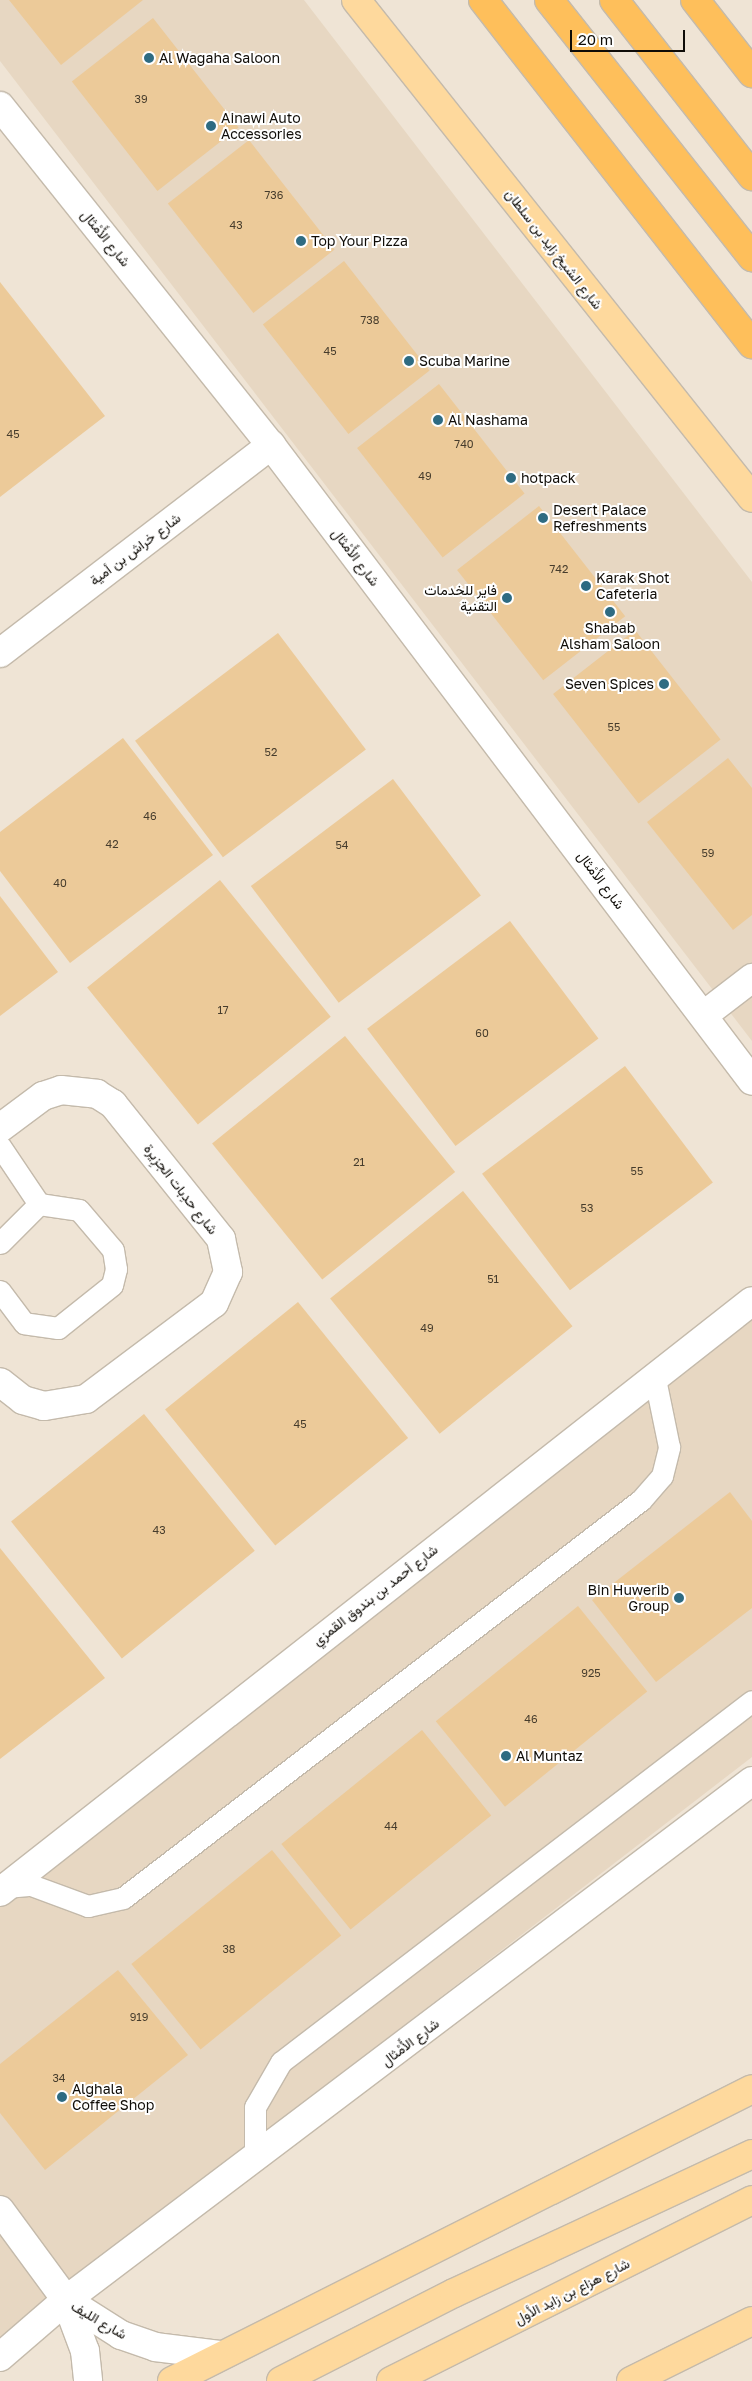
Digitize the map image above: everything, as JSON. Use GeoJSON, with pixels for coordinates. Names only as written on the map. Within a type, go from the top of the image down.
{"type":"FeatureCollection","features":[{"type":"Feature","properties":{"kind":"highway"},"geometry":{"type":"LineString","coordinates":[[483,0],[752,344]]}},
{"type":"Feature","properties":{"kind":"highway"},"geometry":{"type":"LineString","coordinates":[[549,0],[752,256]]}},
{"type":"Feature","properties":{"kind":"highway"},"geometry":{"type":"LineString","coordinates":[[614,0],[752,176]]}},
{"type":"Feature","properties":{"kind":"highway"},"geometry":{"type":"LineString","coordinates":[[695,0],[752,73]]}},
{"type":"Feature","properties":{"kind":"main road","name":"شارع الشيخ زايد بن سلطان"},"geometry":{"type":"LineString","coordinates":[[356,0],[752,498]]}},
{"type":"Feature","properties":{"kind":"main road"},"geometry":{"type":"LineString","coordinates":[[172,2381],[220,2355],[752,2089]]}},
{"type":"Feature","properties":{"kind":"main road"},"geometry":{"type":"LineString","coordinates":[[280,2381],[454,2294],[748,2156]]}},
{"type":"Feature","properties":{"kind":"main road","name":"شارع هزاع بن زايد الأول"},"geometry":{"type":"LineString","coordinates":[[391,2381],[752,2200]]}},
{"type":"Feature","properties":{"kind":"main road"},"geometry":{"type":"LineString","coordinates":[[631,2381],[752,2321]]}},
{"type":"Feature","properties":{"kind":"street","name":"شارع الأَمْثال"},"geometry":{"type":"LineString","coordinates":[[0,106],[271,445],[704,1015],[752,1081]]}},
{"type":"Feature","properties":{"kind":"street","name":"شارع خراش بن أمية"},"geometry":{"type":"LineString","coordinates":[[0,653],[271,445]]}},
{"type":"Feature","properties":{"kind":"street"},"geometry":{"type":"LineString","coordinates":[[704,1015],[752,978]]}},
{"type":"Feature","properties":{"kind":"street","name":"شارع حدِبات الجزِيرة"},"geometry":{"type":"LineString","coordinates":[[0,1128],[43,1096],[60,1090],[97,1094],[113,1104],[222,1239],[228,1272],[214,1303],[86,1399],[44,1406],[23,1400],[0,1382]]}},
{"type":"Feature","properties":{"kind":"street","name":"شارع أحمد بن بندوق القمزي"},"geometry":{"type":"LineString","coordinates":[[3,1889],[654,1374],[752,1300]]}},
{"type":"Feature","properties":{"kind":"street","name":"شارع الأَمْثال"},"geometry":{"type":"LineString","coordinates":[[0,2357],[66,2300],[255,2160],[752,1781]]}},
{"type":"Feature","properties":{"kind":"street","name":"شارع الليف"},"geometry":{"type":"LineString","coordinates":[[0,2210],[66,2300],[85,2351],[88,2381]]}},
{"type":"Feature","properties":{"kind":"street","name":"شارع الليف"},"geometry":{"type":"LineString","coordinates":[[66,2300],[121,2335],[155,2347],[220,2355]]}},
{"type":"Feature","properties":{"kind":"lane"},"geometry":{"type":"LineString","coordinates":[[0,1146],[39,1204],[78,1210],[113,1250],[112,1285],[58,1328],[44,1329],[24,1323],[0,1291]]}},
{"type":"Feature","properties":{"kind":"lane"},"geometry":{"type":"LineString","coordinates":[[0,1243],[39,1204]]}},
{"type":"Feature","properties":{"kind":"lane"},"geometry":{"type":"LineString","coordinates":[[3,1889],[32,1885],[88,1906],[123,1898],[641,1500],[662,1476],[669,1446],[654,1374]]}},
{"type":"Feature","properties":{"kind":"lane"},"geometry":{"type":"LineString","coordinates":[[255,2160],[255,2107],[281,2062],[752,1701]]}},
{"type":"Feature","properties":{"kind":"shaded area"},"geometry":{"type":"Polygon","coordinates":[[[0,0],[304,0],[752,582],[752,1041],[0,61],[0,0]]]}},
{"type":"Feature","properties":{"kind":"shaded area"},"geometry":{"type":"Polygon","coordinates":[[[752,1319],[752,1757],[0,2337],[0,1904],[521,1490],[752,1319]]]}},
{"type":"Feature","properties":{"kind":"building"},"geometry":{"type":"Polygon","coordinates":[[[9,0],[143,0],[61,65],[9,0]]]}},
{"type":"Feature","properties":{"kind":"building"},"geometry":{"type":"Polygon","coordinates":[[[153,18],[239,128],[157,191],[72,81],[153,18]]]}},
{"type":"Feature","properties":{"kind":"building"},"geometry":{"type":"Polygon","coordinates":[[[249,140],[335,250],[253,313],[168,203],[249,140]]]}},
{"type":"Feature","properties":{"kind":"building"},"geometry":{"type":"Polygon","coordinates":[[[344,261],[430,371],[348,434],[263,324],[344,261]]]}},
{"type":"Feature","properties":{"kind":"building"},"geometry":{"type":"Polygon","coordinates":[[[0,282],[105,416],[0,497],[0,282]]]}},
{"type":"Feature","properties":{"kind":"building"},"geometry":{"type":"Polygon","coordinates":[[[439,384],[525,494],[443,558],[357,448],[439,384]]]}},
{"type":"Feature","properties":{"kind":"building"},"geometry":{"type":"Polygon","coordinates":[[[539,506],[625,616],[543,680],[457,570],[539,506]]]}},
{"type":"Feature","properties":{"kind":"building"},"geometry":{"type":"Polygon","coordinates":[[[635,630],[721,740],[639,804],[553,694],[635,630]]]}},
{"type":"Feature","properties":{"kind":"building"},"geometry":{"type":"Polygon","coordinates":[[[278,633],[366,750],[223,857],[135,741],[278,633]]]}},
{"type":"Feature","properties":{"kind":"building"},"geometry":{"type":"Polygon","coordinates":[[[123,738],[213,855],[70,963],[0,871],[0,832],[123,738]]]}},
{"type":"Feature","properties":{"kind":"building"},"geometry":{"type":"Polygon","coordinates":[[[728,758],[752,788],[752,915],[733,930],[647,822],[728,758]]]}},
{"type":"Feature","properties":{"kind":"building"},"geometry":{"type":"Polygon","coordinates":[[[393,779],[481,896],[339,1003],[251,886],[393,779]]]}},
{"type":"Feature","properties":{"kind":"building"},"geometry":{"type":"Polygon","coordinates":[[[220,880],[331,1017],[198,1124],[87,988],[220,880]]]}},
{"type":"Feature","properties":{"kind":"building"},"geometry":{"type":"Polygon","coordinates":[[[0,896],[58,972],[0,1016],[0,896]]]}},
{"type":"Feature","properties":{"kind":"building"},"geometry":{"type":"Polygon","coordinates":[[[510,921],[598,1038],[456,1146],[367,1029],[510,921]]]}},
{"type":"Feature","properties":{"kind":"building"},"geometry":{"type":"Polygon","coordinates":[[[345,1036],[455,1172],[322,1280],[212,1144],[345,1036]]]}},
{"type":"Feature","properties":{"kind":"building"},"geometry":{"type":"Polygon","coordinates":[[[625,1066],[713,1183],[570,1290],[482,1174],[625,1066]]]}},
{"type":"Feature","properties":{"kind":"building"},"geometry":{"type":"Polygon","coordinates":[[[463,1191],[573,1326],[440,1434],[330,1299],[463,1191]]]}},
{"type":"Feature","properties":{"kind":"building"},"geometry":{"type":"Polygon","coordinates":[[[298,1302],[408,1438],[275,1546],[165,1410],[298,1302]]]}},
{"type":"Feature","properties":{"kind":"building"},"geometry":{"type":"Polygon","coordinates":[[[144,1414],[255,1551],[122,1658],[11,1522],[144,1414]]]}},
{"type":"Feature","properties":{"kind":"building"},"geometry":{"type":"Polygon","coordinates":[[[730,1492],[752,1521],[752,1608],[656,1682],[592,1600],[730,1492]]]}},
{"type":"Feature","properties":{"kind":"building"},"geometry":{"type":"Polygon","coordinates":[[[0,1548],[105,1678],[0,1759],[0,1548]]]}},
{"type":"Feature","properties":{"kind":"building"},"geometry":{"type":"Polygon","coordinates":[[[578,1606],[647,1691],[505,1807],[436,1721],[578,1606]]]}},
{"type":"Feature","properties":{"kind":"building"},"geometry":{"type":"Polygon","coordinates":[[[422,1730],[491,1815],[351,1929],[281,1844],[422,1730]]]}},
{"type":"Feature","properties":{"kind":"building"},"geometry":{"type":"Polygon","coordinates":[[[272,1850],[341,1935],[201,2049],[131,1964],[272,1850]]]}},
{"type":"Feature","properties":{"kind":"building"},"geometry":{"type":"Polygon","coordinates":[[[118,1970],[188,2055],[45,2170],[0,2113],[0,2064],[118,1970]]]}},
{"type":"Feature","properties":{"kind":"place","name":"Al Wagaha Saloon"},"geometry":{"type":"Point","coordinates":[149,58]}},
{"type":"Feature","properties":{"kind":"place","name":"Ainawi Auto Accessories"},"geometry":{"type":"Point","coordinates":[211,126]}},
{"type":"Feature","properties":{"kind":"place","name":"Top Your Pizza"},"geometry":{"type":"Point","coordinates":[301,241]}},
{"type":"Feature","properties":{"kind":"place","name":"Scuba Marine"},"geometry":{"type":"Point","coordinates":[409,361]}},
{"type":"Feature","properties":{"kind":"place","name":"Al Nashama"},"geometry":{"type":"Point","coordinates":[438,420]}},
{"type":"Feature","properties":{"kind":"place","name":"hotpack"},"geometry":{"type":"Point","coordinates":[511,478]}},
{"type":"Feature","properties":{"kind":"place","name":"Desert Palace Refreshments"},"geometry":{"type":"Point","coordinates":[543,518]}},
{"type":"Feature","properties":{"kind":"place","name":"Karak Shot Cafeteria"},"geometry":{"type":"Point","coordinates":[586,586]}},
{"type":"Feature","properties":{"kind":"place","name":"فاير للخدمات التقنية"},"geometry":{"type":"Point","coordinates":[507,598]}},
{"type":"Feature","properties":{"kind":"place","name":"Shabab Alsham Saloon"},"geometry":{"type":"Point","coordinates":[610,612]}},
{"type":"Feature","properties":{"kind":"place","name":"Seven Spices"},"geometry":{"type":"Point","coordinates":[664,684]}},
{"type":"Feature","properties":{"kind":"place","name":"Bin Huwerib Group"},"geometry":{"type":"Point","coordinates":[679,1598]}},
{"type":"Feature","properties":{"kind":"place","name":"Al Muntaz"},"geometry":{"type":"Point","coordinates":[506,1756]}},
{"type":"Feature","properties":{"kind":"place","name":"Alghala Coffee Shop"},"geometry":{"type":"Point","coordinates":[62,2097]}}]}
